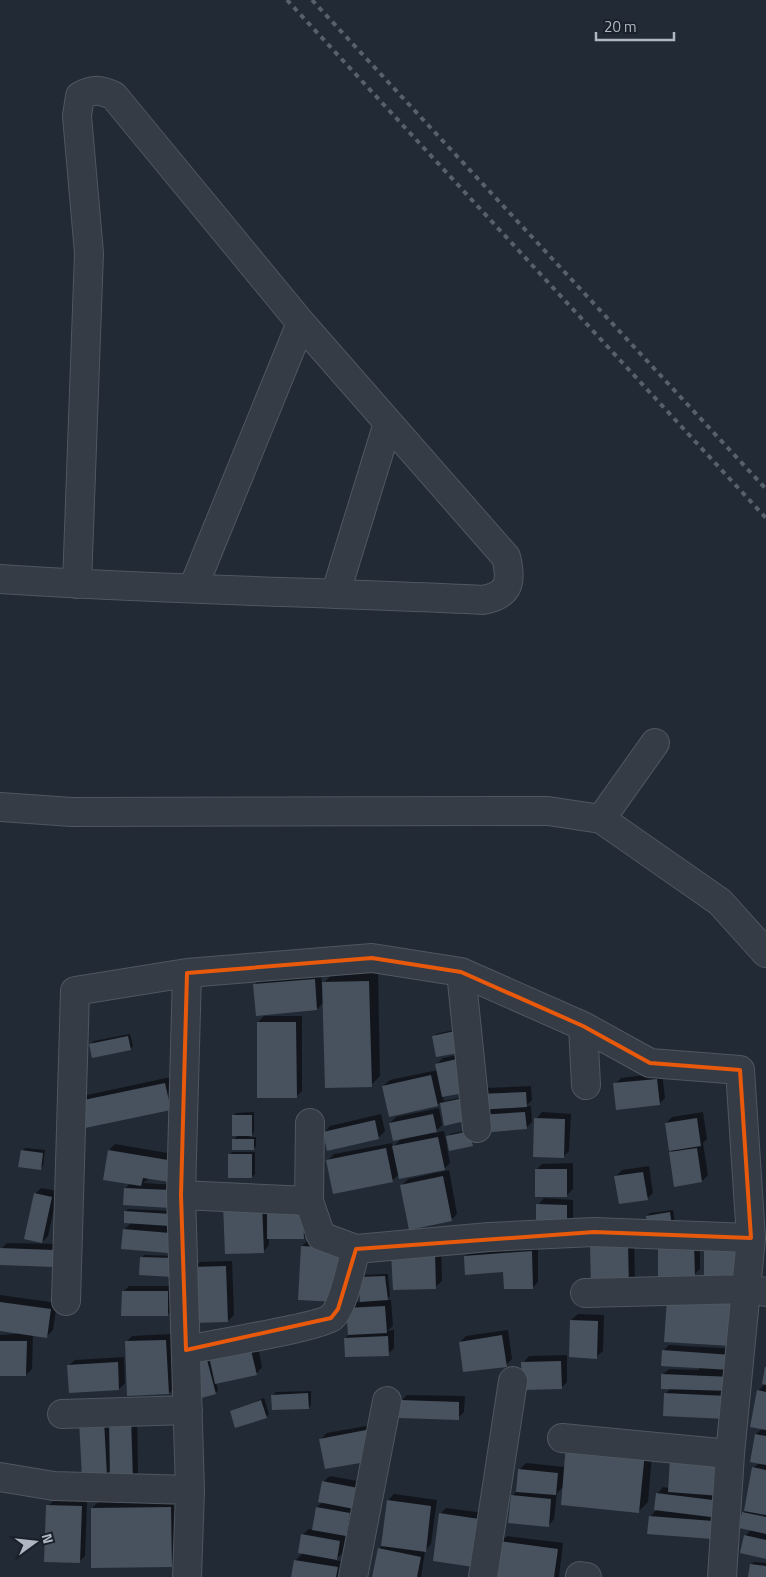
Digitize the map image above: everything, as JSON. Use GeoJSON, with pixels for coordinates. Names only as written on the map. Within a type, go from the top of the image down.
{"type":"FeatureCollection","features":[{"type":"Feature","properties":{"kind":"street"},"geometry":{"type":"LineString","coordinates":[[0,579],[76,584],[336,592],[483,600],[496,598],[503,592],[510,576],[506,557],[301,323],[114,96],[101,89],[89,91],[80,96],[77,116],[89,254],[76,584]]}},
{"type":"Feature","properties":{"kind":"street"},"geometry":{"type":"LineString","coordinates":[[193,588],[301,323]]}},
{"type":"Feature","properties":{"kind":"street"},"geometry":{"type":"LineString","coordinates":[[336,592],[388,423]]}},
{"type":"Feature","properties":{"kind":"street"},"geometry":{"type":"LineString","coordinates":[[601,819],[655,743]]}},
{"type":"Feature","properties":{"kind":"street"},"geometry":{"type":"LineString","coordinates":[[0,807],[72,812],[548,811],[601,819],[720,902],[766,953]]}},
{"type":"Feature","properties":{"kind":"street"},"geometry":{"type":"LineString","coordinates":[[66,1301],[75,991],[187,973],[372,958],[461,972],[584,1026],[650,1063],[740,1070],[755,1251],[756,1290],[730,1454],[722,1577]]}},
{"type":"Feature","properties":{"kind":"street"},"geometry":{"type":"LineString","coordinates":[[461,972],[477,1128]]}},
{"type":"Feature","properties":{"kind":"street"},"geometry":{"type":"LineString","coordinates":[[187,973],[181,1195],[190,1490],[187,1577]]}},
{"type":"Feature","properties":{"kind":"street"},"geometry":{"type":"LineString","coordinates":[[584,1026],[586,1085]]}},
{"type":"Feature","properties":{"kind":"street"},"geometry":{"type":"LineString","coordinates":[[310,1123],[308,1201],[321,1236],[356,1249],[488,1238],[594,1232],[755,1251]]}},
{"type":"Feature","properties":{"kind":"street"},"geometry":{"type":"LineString","coordinates":[[181,1195],[308,1201]]}},
{"type":"Feature","properties":{"kind":"street"},"geometry":{"type":"LineString","coordinates":[[186,1350],[310,1325],[331,1318],[338,1309],[356,1249]]}},
{"type":"Feature","properties":{"kind":"street"},"geometry":{"type":"LineString","coordinates":[[585,1294],[756,1290]]}},
{"type":"Feature","properties":{"kind":"street"},"geometry":{"type":"LineString","coordinates":[[483,1577],[513,1381]]}},
{"type":"Feature","properties":{"kind":"street"},"geometry":{"type":"LineString","coordinates":[[353,1577],[387,1401]]}},
{"type":"Feature","properties":{"kind":"street"},"geometry":{"type":"LineString","coordinates":[[62,1414],[188,1410]]}},
{"type":"Feature","properties":{"kind":"street"},"geometry":{"type":"LineString","coordinates":[[562,1438],[730,1454]]}},
{"type":"Feature","properties":{"kind":"street"},"geometry":{"type":"LineString","coordinates":[[0,1477],[54,1486],[190,1490]]}},
{"type":"Feature","properties":{"kind":"street"},"geometry":{"type":"LineString","coordinates":[[580,1576],[587,1577]]}},
{"type":"Feature","properties":{"kind":"highlighted area"},"geometry":{"type":"Polygon","coordinates":[[[372,958],[461,972],[583,1026],[650,1063],[740,1070],[751,1238],[594,1232],[356,1249],[338,1309],[331,1318],[186,1350],[181,1195],[187,973],[372,958]]]}},
{"type":"Feature","properties":{"kind":"building"},"geometry":{"type":"Polygon","coordinates":[[[315,979],[317,1010],[256,1016],[253,984],[315,979]]]}},
{"type":"Feature","properties":{"kind":"building"},"geometry":{"type":"Polygon","coordinates":[[[369,981],[372,1087],[325,1088],[322,982],[369,981]]]}},
{"type":"Feature","properties":{"kind":"building"},"geometry":{"type":"Polygon","coordinates":[[[257,1022],[296,1022],[297,1098],[257,1098],[257,1022]]]}},
{"type":"Feature","properties":{"kind":"building"},"geometry":{"type":"Polygon","coordinates":[[[455,1031],[459,1053],[436,1057],[432,1036],[455,1031]]]}},
{"type":"Feature","properties":{"kind":"building"},"geometry":{"type":"Polygon","coordinates":[[[128,1036],[131,1050],[92,1058],[89,1044],[128,1036]]]}},
{"type":"Feature","properties":{"kind":"building"},"geometry":{"type":"Polygon","coordinates":[[[457,1059],[464,1093],[442,1097],[435,1064],[457,1059]]]}},
{"type":"Feature","properties":{"kind":"building"},"geometry":{"type":"Polygon","coordinates":[[[431,1075],[438,1106],[389,1117],[382,1086],[431,1075]]]}},
{"type":"Feature","properties":{"kind":"building"},"geometry":{"type":"Polygon","coordinates":[[[657,1079],[660,1105],[616,1110],[613,1083],[657,1079]]]}},
{"type":"Feature","properties":{"kind":"building"},"geometry":{"type":"Polygon","coordinates":[[[165,1083],[171,1110],[85,1128],[79,1101],[165,1083]]]}},
{"type":"Feature","properties":{"kind":"building"},"geometry":{"type":"Polygon","coordinates":[[[526,1092],[527,1107],[477,1110],[476,1094],[526,1092]]]}},
{"type":"Feature","properties":{"kind":"building"},"geometry":{"type":"Polygon","coordinates":[[[464,1098],[469,1120],[444,1126],[440,1103],[464,1098]]]}},
{"type":"Feature","properties":{"kind":"building"},"geometry":{"type":"Polygon","coordinates":[[[525,1112],[527,1129],[480,1133],[479,1115],[525,1112]]]}},
{"type":"Feature","properties":{"kind":"building"},"geometry":{"type":"Polygon","coordinates":[[[433,1114],[437,1132],[393,1141],[389,1123],[433,1114]]]}},
{"type":"Feature","properties":{"kind":"building"},"geometry":{"type":"Polygon","coordinates":[[[232,1115],[252,1115],[252,1136],[232,1136],[232,1115]]]}},
{"type":"Feature","properties":{"kind":"building"},"geometry":{"type":"Polygon","coordinates":[[[534,1118],[565,1119],[564,1158],[533,1157],[534,1118]]]}},
{"type":"Feature","properties":{"kind":"building"},"geometry":{"type":"Polygon","coordinates":[[[697,1118],[701,1146],[669,1151],[665,1123],[697,1118]]]}},
{"type":"Feature","properties":{"kind":"building"},"geometry":{"type":"Polygon","coordinates":[[[375,1120],[379,1139],[327,1151],[323,1132],[375,1120]]]}},
{"type":"Feature","properties":{"kind":"building"},"geometry":{"type":"Polygon","coordinates":[[[470,1131],[473,1146],[449,1151],[446,1136],[470,1131]]]}},
{"type":"Feature","properties":{"kind":"building"},"geometry":{"type":"Polygon","coordinates":[[[438,1137],[445,1170],[399,1179],[392,1146],[438,1137]]]}},
{"type":"Feature","properties":{"kind":"building"},"geometry":{"type":"Polygon","coordinates":[[[232,1139],[254,1139],[254,1150],[232,1150],[232,1139]]]}},
{"type":"Feature","properties":{"kind":"building"},"geometry":{"type":"Polygon","coordinates":[[[386,1148],[393,1182],[333,1194],[326,1160],[386,1148]]]}},
{"type":"Feature","properties":{"kind":"building"},"geometry":{"type":"Polygon","coordinates":[[[697,1148],[702,1182],[674,1187],[669,1152],[697,1148]]]}},
{"type":"Feature","properties":{"kind":"building"},"geometry":{"type":"Polygon","coordinates":[[[21,1150],[43,1153],[41,1170],[18,1167],[21,1150]]]}},
{"type":"Feature","properties":{"kind":"building"},"geometry":{"type":"Polygon","coordinates":[[[108,1150],[174,1161],[170,1182],[143,1178],[141,1186],[103,1180],[108,1150]]]}},
{"type":"Feature","properties":{"kind":"building"},"geometry":{"type":"Polygon","coordinates":[[[228,1154],[252,1154],[252,1178],[228,1178],[228,1154]]]}},
{"type":"Feature","properties":{"kind":"building"},"geometry":{"type":"Polygon","coordinates":[[[535,1169],[567,1169],[567,1197],[535,1197],[535,1169]]]}},
{"type":"Feature","properties":{"kind":"building"},"geometry":{"type":"Polygon","coordinates":[[[643,1172],[648,1200],[619,1204],[614,1176],[643,1172]]]}},
{"type":"Feature","properties":{"kind":"building"},"geometry":{"type":"Polygon","coordinates":[[[443,1176],[452,1221],[409,1230],[400,1185],[443,1176]]]}},
{"type":"Feature","properties":{"kind":"building"},"geometry":{"type":"Polygon","coordinates":[[[124,1188],[171,1190],[170,1208],[123,1205],[124,1188]]]}},
{"type":"Feature","properties":{"kind":"building"},"geometry":{"type":"Polygon","coordinates":[[[34,1193],[52,1197],[42,1243],[24,1239],[34,1193]]]}},
{"type":"Feature","properties":{"kind":"building"},"geometry":{"type":"Polygon","coordinates":[[[262,1203],[264,1253],[225,1254],[223,1204],[262,1203]]]}},
{"type":"Feature","properties":{"kind":"building"},"geometry":{"type":"Polygon","coordinates":[[[536,1204],[567,1205],[567,1231],[536,1230],[536,1204]]]}},
{"type":"Feature","properties":{"kind":"building"},"geometry":{"type":"Polygon","coordinates":[[[267,1205],[303,1205],[304,1239],[267,1239],[267,1205]]]}},
{"type":"Feature","properties":{"kind":"building"},"geometry":{"type":"Polygon","coordinates":[[[124,1211],[171,1214],[170,1226],[124,1223],[124,1211]]]}},
{"type":"Feature","properties":{"kind":"building"},"geometry":{"type":"Polygon","coordinates":[[[670,1212],[672,1227],[648,1231],[646,1216],[670,1212]]]}},
{"type":"Feature","properties":{"kind":"building"},"geometry":{"type":"Polygon","coordinates":[[[123,1229],[170,1233],[168,1253],[121,1249],[123,1229]]]}},
{"type":"Feature","properties":{"kind":"building"},"geometry":{"type":"Polygon","coordinates":[[[658,1241],[694,1241],[695,1277],[658,1277],[658,1241]]]}},
{"type":"Feature","properties":{"kind":"building"},"geometry":{"type":"Polygon","coordinates":[[[590,1243],[628,1243],[629,1289],[591,1290],[590,1243]]]}},
{"type":"Feature","properties":{"kind":"building"},"geometry":{"type":"Polygon","coordinates":[[[704,1245],[741,1245],[741,1280],[704,1280],[704,1245]]]}},
{"type":"Feature","properties":{"kind":"building"},"geometry":{"type":"Polygon","coordinates":[[[301,1246],[341,1248],[338,1302],[298,1300],[301,1246]]]}},
{"type":"Feature","properties":{"kind":"building"},"geometry":{"type":"Polygon","coordinates":[[[0,1248],[54,1250],[54,1267],[0,1265],[0,1248]]]}},
{"type":"Feature","properties":{"kind":"building"},"geometry":{"type":"Polygon","coordinates":[[[435,1251],[436,1289],[393,1290],[391,1252],[435,1251]]]}},
{"type":"Feature","properties":{"kind":"building"},"geometry":{"type":"Polygon","coordinates":[[[532,1251],[533,1289],[504,1289],[503,1272],[465,1275],[464,1256],[532,1251]]]}},
{"type":"Feature","properties":{"kind":"building"},"geometry":{"type":"Polygon","coordinates":[[[140,1257],[174,1258],[173,1277],[139,1275],[140,1257]]]}},
{"type":"Feature","properties":{"kind":"building"},"geometry":{"type":"Polygon","coordinates":[[[226,1266],[228,1322],[194,1323],[192,1267],[226,1266]]]}},
{"type":"Feature","properties":{"kind":"building"},"geometry":{"type":"Polygon","coordinates":[[[385,1276],[388,1300],[360,1302],[358,1277],[385,1276]]]}},
{"type":"Feature","properties":{"kind":"building"},"geometry":{"type":"Polygon","coordinates":[[[122,1291],[168,1291],[168,1316],[121,1316],[122,1291]]]}},
{"type":"Feature","properties":{"kind":"building"},"geometry":{"type":"Polygon","coordinates":[[[667,1299],[735,1304],[732,1346],[664,1342],[667,1299]]]}},
{"type":"Feature","properties":{"kind":"building"},"geometry":{"type":"Polygon","coordinates":[[[0,1302],[51,1309],[47,1338],[0,1331],[0,1302]]]}},
{"type":"Feature","properties":{"kind":"building"},"geometry":{"type":"Polygon","coordinates":[[[385,1306],[387,1333],[348,1335],[346,1308],[385,1306]]]}},
{"type":"Feature","properties":{"kind":"building"},"geometry":{"type":"Polygon","coordinates":[[[570,1320],[598,1321],[597,1359],[569,1357],[570,1320]]]}},
{"type":"Feature","properties":{"kind":"building"},"geometry":{"type":"Polygon","coordinates":[[[502,1335],[507,1367],[463,1372],[459,1342],[502,1335]]]}},
{"type":"Feature","properties":{"kind":"building"},"geometry":{"type":"Polygon","coordinates":[[[388,1336],[389,1356],[345,1357],[344,1338],[388,1336]]]}},
{"type":"Feature","properties":{"kind":"building"},"geometry":{"type":"Polygon","coordinates":[[[166,1340],[169,1394],[127,1396],[125,1341],[166,1340]]]}},
{"type":"Feature","properties":{"kind":"building"},"geometry":{"type":"Polygon","coordinates":[[[0,1341],[27,1341],[26,1376],[0,1376],[0,1341]]]}},
{"type":"Feature","properties":{"kind":"building"},"geometry":{"type":"Polygon","coordinates":[[[249,1342],[257,1375],[215,1384],[208,1352],[249,1342]]]}},
{"type":"Feature","properties":{"kind":"building"},"geometry":{"type":"Polygon","coordinates":[[[662,1350],[732,1355],[731,1370],[661,1366],[662,1350]]]}},
{"type":"Feature","properties":{"kind":"building"},"geometry":{"type":"Polygon","coordinates":[[[206,1356],[216,1394],[198,1399],[188,1361],[206,1356]]]}},
{"type":"Feature","properties":{"kind":"building"},"geometry":{"type":"Polygon","coordinates":[[[561,1361],[562,1389],[522,1390],[521,1362],[561,1361]]]}},
{"type":"Feature","properties":{"kind":"building"},"geometry":{"type":"Polygon","coordinates":[[[118,1362],[119,1390],[69,1393],[67,1365],[118,1362]]]}},
{"type":"Feature","properties":{"kind":"building"},"geometry":{"type":"Polygon","coordinates":[[[766,1367],[766,1385],[762,1384],[766,1367]]]}},
{"type":"Feature","properties":{"kind":"building"},"geometry":{"type":"Polygon","coordinates":[[[661,1374],[732,1377],[732,1391],[661,1389],[661,1374]]]}},
{"type":"Feature","properties":{"kind":"building"},"geometry":{"type":"Polygon","coordinates":[[[757,1390],[766,1392],[766,1430],[750,1427],[757,1390]]]}},
{"type":"Feature","properties":{"kind":"building"},"geometry":{"type":"Polygon","coordinates":[[[308,1393],[309,1409],[272,1410],[271,1395],[308,1393]]]}},
{"type":"Feature","properties":{"kind":"building"},"geometry":{"type":"Polygon","coordinates":[[[664,1393],[727,1396],[726,1419],[663,1416],[664,1393]]]}},
{"type":"Feature","properties":{"kind":"building"},"geometry":{"type":"Polygon","coordinates":[[[261,1400],[267,1418],[235,1428],[230,1411],[261,1400]]]}},
{"type":"Feature","properties":{"kind":"building"},"geometry":{"type":"Polygon","coordinates":[[[400,1400],[459,1402],[459,1420],[399,1418],[400,1400]]]}},
{"type":"Feature","properties":{"kind":"building"},"geometry":{"type":"Polygon","coordinates":[[[131,1416],[133,1481],[110,1481],[109,1417],[131,1416]]]}},
{"type":"Feature","properties":{"kind":"building"},"geometry":{"type":"Polygon","coordinates":[[[104,1420],[107,1476],[82,1477],[79,1421],[104,1420]]]}},
{"type":"Feature","properties":{"kind":"building"},"geometry":{"type":"Polygon","coordinates":[[[366,1430],[372,1461],[325,1469],[319,1439],[366,1430]]]}},
{"type":"Feature","properties":{"kind":"building"},"geometry":{"type":"Polygon","coordinates":[[[755,1434],[766,1436],[766,1465],[750,1462],[755,1434]]]}},
{"type":"Feature","properties":{"kind":"building"},"geometry":{"type":"Polygon","coordinates":[[[566,1444],[645,1452],[639,1513],[561,1505],[566,1444]]]}},
{"type":"Feature","properties":{"kind":"building"},"geometry":{"type":"Polygon","coordinates":[[[670,1457],[724,1462],[721,1496],[668,1492],[670,1457]]]}},
{"type":"Feature","properties":{"kind":"building"},"geometry":{"type":"Polygon","coordinates":[[[752,1467],[766,1470],[766,1515],[744,1511],[752,1467]]]}},
{"type":"Feature","properties":{"kind":"building"},"geometry":{"type":"Polygon","coordinates":[[[518,1469],[558,1473],[556,1495],[516,1492],[518,1469]]]}},
{"type":"Feature","properties":{"kind":"building"},"geometry":{"type":"Polygon","coordinates":[[[322,1481],[358,1488],[354,1509],[318,1502],[322,1481]]]}},
{"type":"Feature","properties":{"kind":"building"},"geometry":{"type":"Polygon","coordinates":[[[656,1493],[721,1501],[719,1518],[654,1510],[656,1493]]]}},
{"type":"Feature","properties":{"kind":"building"},"geometry":{"type":"Polygon","coordinates":[[[511,1495],[551,1499],[549,1527],[508,1523],[511,1495]]]}},
{"type":"Feature","properties":{"kind":"building"},"geometry":{"type":"Polygon","coordinates":[[[387,1500],[431,1506],[426,1552],[381,1546],[387,1500]]]}},
{"type":"Feature","properties":{"kind":"building"},"geometry":{"type":"Polygon","coordinates":[[[46,1505],[82,1506],[80,1563],[44,1562],[46,1505]]]}},
{"type":"Feature","properties":{"kind":"building"},"geometry":{"type":"Polygon","coordinates":[[[171,1507],[172,1567],[91,1568],[91,1508],[171,1507]]]}},
{"type":"Feature","properties":{"kind":"building"},"geometry":{"type":"Polygon","coordinates":[[[316,1507],[350,1513],[346,1536],[312,1530],[316,1507]]]}},
{"type":"Feature","properties":{"kind":"building"},"geometry":{"type":"Polygon","coordinates":[[[742,1512],[766,1517],[766,1534],[739,1528],[742,1512]]]}},
{"type":"Feature","properties":{"kind":"building"},"geometry":{"type":"Polygon","coordinates":[[[439,1513],[486,1520],[480,1568],[433,1561],[439,1513]]]}},
{"type":"Feature","properties":{"kind":"building"},"geometry":{"type":"Polygon","coordinates":[[[649,1516],[713,1521],[712,1539],[647,1534],[649,1516]]]}},
{"type":"Feature","properties":{"kind":"building"},"geometry":{"type":"Polygon","coordinates":[[[301,1534],[340,1541],[337,1560],[298,1553],[301,1534]]]}},
{"type":"Feature","properties":{"kind":"building"},"geometry":{"type":"Polygon","coordinates":[[[744,1535],[766,1540],[766,1559],[740,1553],[744,1535]]]}},
{"type":"Feature","properties":{"kind":"building"},"geometry":{"type":"Polygon","coordinates":[[[499,1541],[558,1549],[554,1577],[494,1577],[499,1541]]]}},
{"type":"Feature","properties":{"kind":"building"},"geometry":{"type":"Polygon","coordinates":[[[378,1548],[421,1557],[417,1577],[372,1577],[378,1548]]]}},
{"type":"Feature","properties":{"kind":"building"},"geometry":{"type":"Polygon","coordinates":[[[294,1560],[338,1567],[336,1577],[291,1577],[294,1560]]]}},
{"type":"Feature","properties":{"kind":"building"},"geometry":{"type":"Polygon","coordinates":[[[750,1564],[766,1566],[766,1577],[748,1577],[750,1564]]]}},
{"type":"Feature","properties":{"kind":"railway"},"geometry":{"type":"LineString","coordinates":[[287,0],[766,518]]}},
{"type":"Feature","properties":{"kind":"railway"},"geometry":{"type":"LineString","coordinates":[[312,0],[766,489]]}}]}
